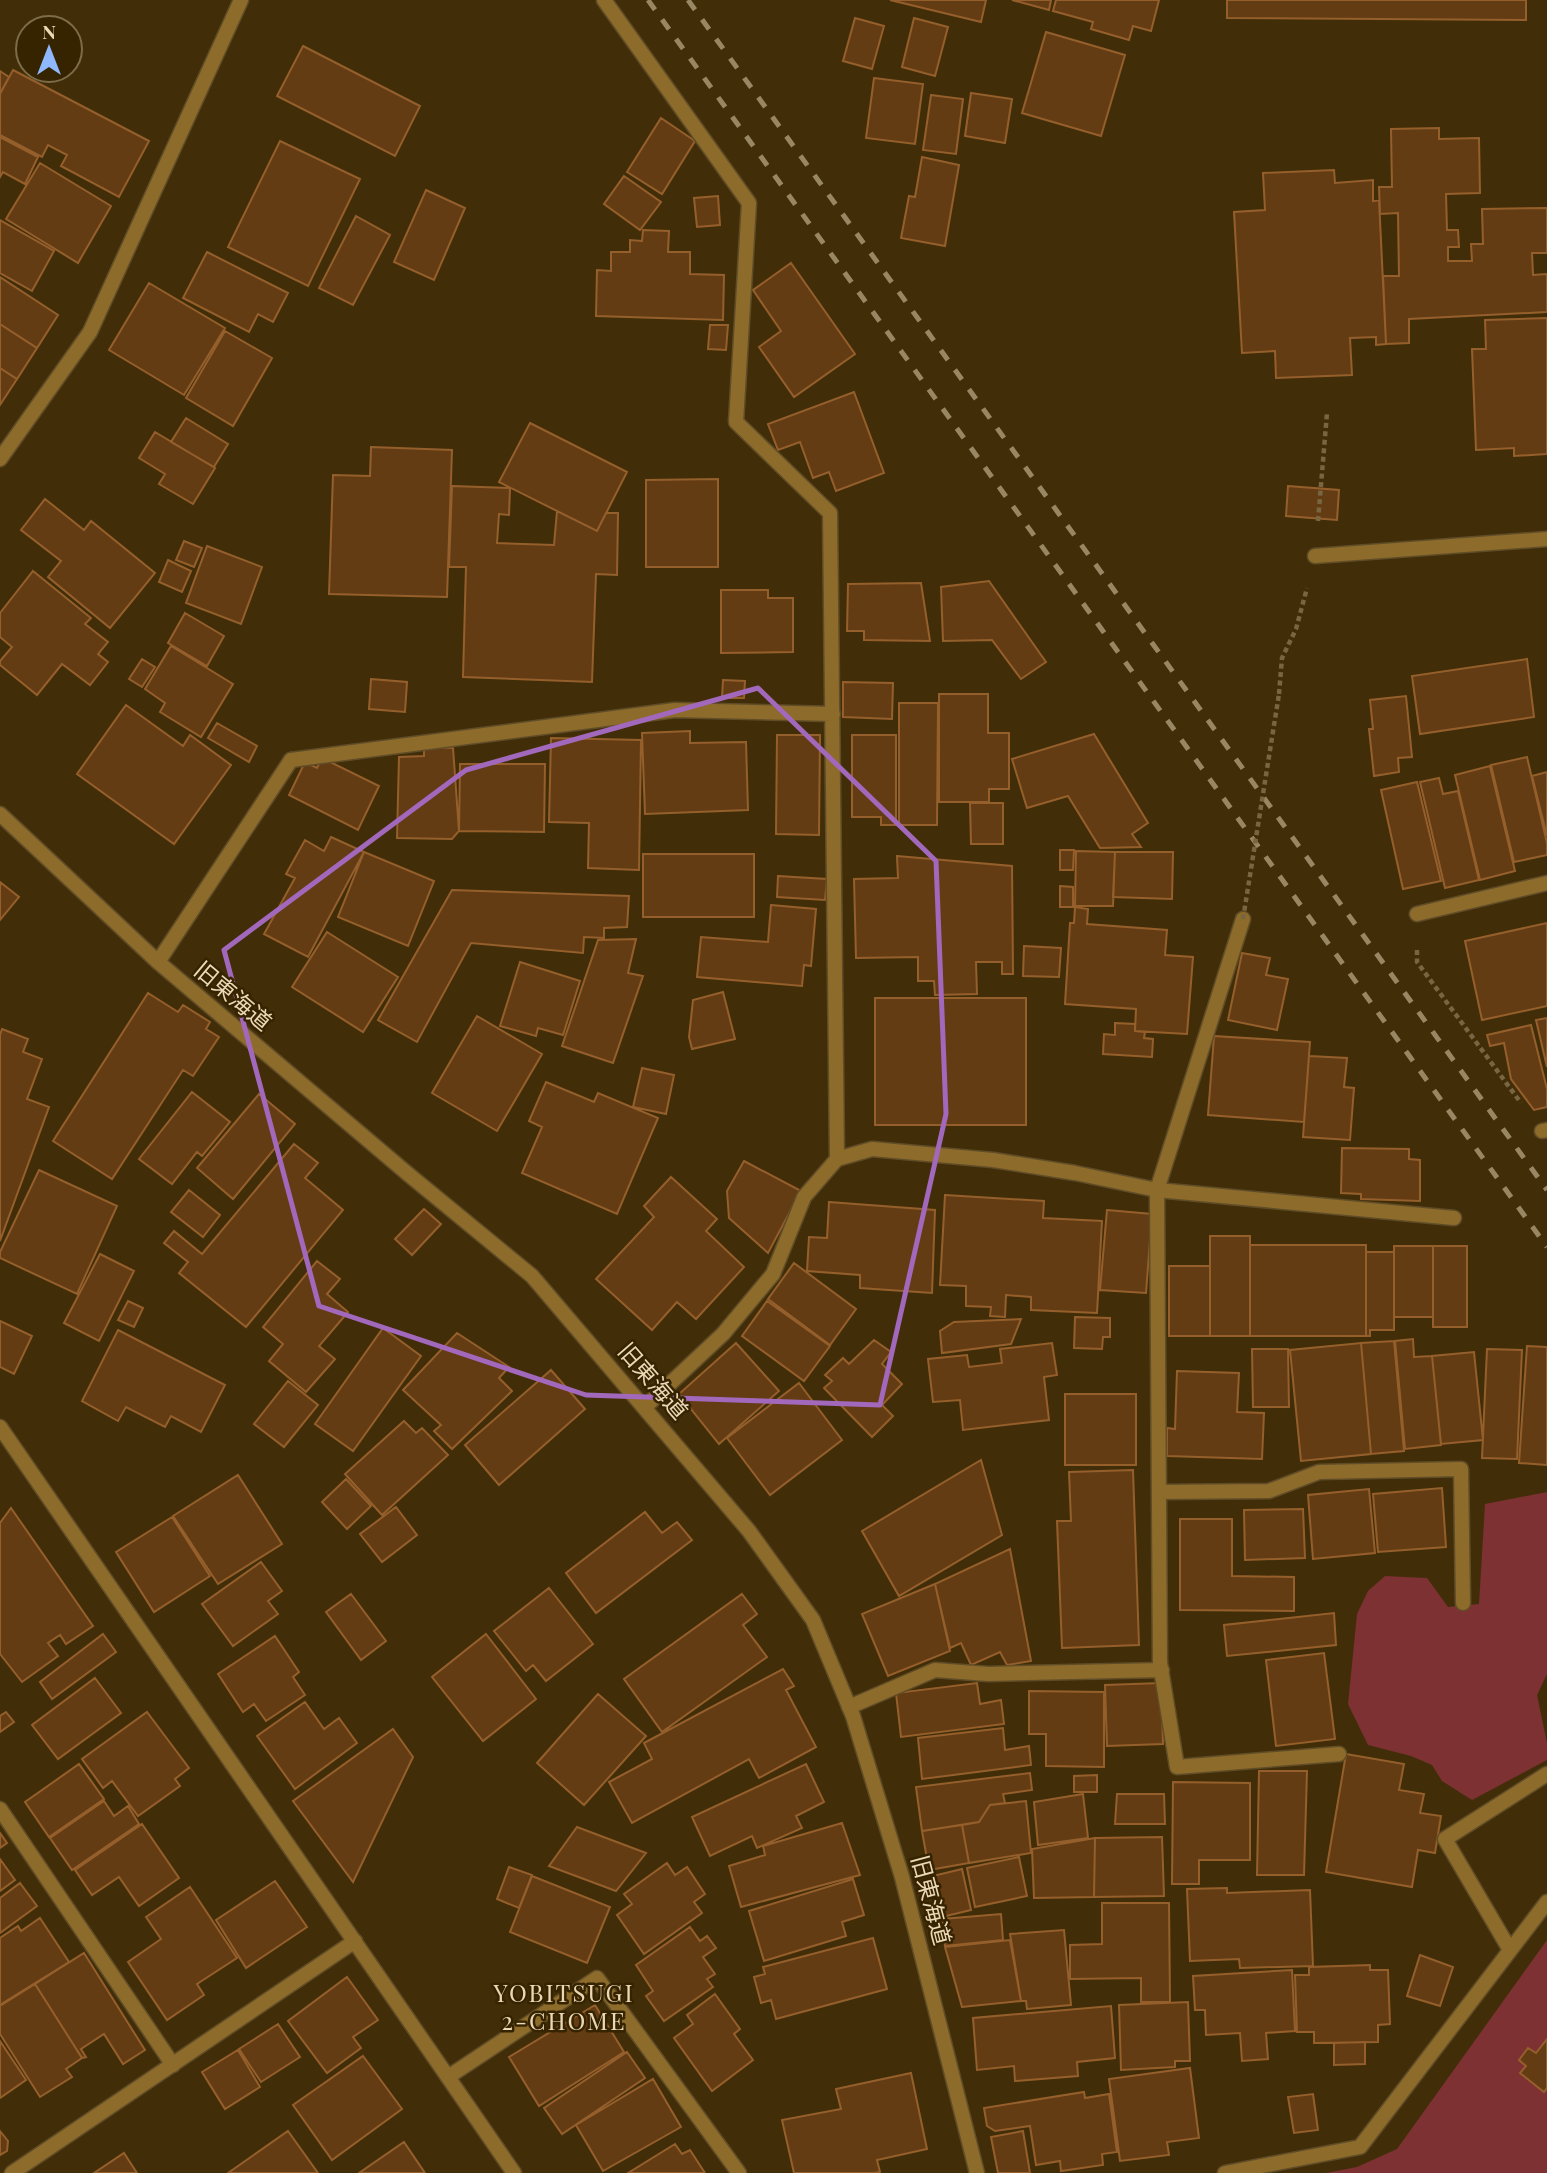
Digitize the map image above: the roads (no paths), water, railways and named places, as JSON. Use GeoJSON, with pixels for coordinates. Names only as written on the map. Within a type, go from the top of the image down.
{"type":"FeatureCollection","features":[{"type":"Feature","properties":{"kind":"street"},"geometry":{"type":"LineString","coordinates":[[0,459],[90,332],[242,0]]}},
{"type":"Feature","properties":{"kind":"street"},"geometry":{"type":"LineString","coordinates":[[604,0],[749,203],[737,422],[830,513],[837,1159]]}},
{"type":"Feature","properties":{"kind":"street"},"geometry":{"type":"LineString","coordinates":[[1315,556],[1547,539]]}},
{"type":"Feature","properties":{"kind":"street"},"geometry":{"type":"LineString","coordinates":[[158,962],[291,760],[675,710],[833,714]]}},
{"type":"Feature","properties":{"kind":"street","name":"旧東海道"},"geometry":{"type":"LineString","coordinates":[[0,814],[158,962],[532,1276],[749,1531],[813,1620],[849,1707],[902,1877],[977,2173]]}},
{"type":"Feature","properties":{"kind":"street"},"geometry":{"type":"LineString","coordinates":[[1417,914],[1547,883]]}},
{"type":"Feature","properties":{"kind":"street"},"geometry":{"type":"LineString","coordinates":[[1243,919],[1157,1190],[1161,1670],[1177,1767],[1339,1754]]}},
{"type":"Feature","properties":{"kind":"street"},"geometry":{"type":"LineString","coordinates":[[645,1406],[723,1334],[773,1274],[804,1197],[837,1159],[872,1149],[993,1160],[1076,1172],[1157,1190],[1454,1218]]}},
{"type":"Feature","properties":{"kind":"street"},"geometry":{"type":"LineString","coordinates":[[0,1427],[514,2173]]}},
{"type":"Feature","properties":{"kind":"street"},"geometry":{"type":"LineString","coordinates":[[1159,1492],[1269,1491],[1319,1472],[1461,1469],[1463,1603]]}},
{"type":"Feature","properties":{"kind":"street"},"geometry":{"type":"LineString","coordinates":[[849,1707],[935,1670],[988,1674],[1161,1670]]}},
{"type":"Feature","properties":{"kind":"street"},"geometry":{"type":"LineString","coordinates":[[1510,1950],[1445,1839],[1547,1774]]}},
{"type":"Feature","properties":{"kind":"street"},"geometry":{"type":"LineString","coordinates":[[0,1809],[173,2064]]}},
{"type":"Feature","properties":{"kind":"street"},"geometry":{"type":"LineString","coordinates":[[1225,2173],[1360,2147],[1547,1902]]}},
{"type":"Feature","properties":{"kind":"street"},"geometry":{"type":"LineString","coordinates":[[12,2173],[355,1941]]}},
{"type":"Feature","properties":{"kind":"street"},"geometry":{"type":"LineString","coordinates":[[448,2077],[597,1978],[739,2173]]}},
{"type":"Feature","properties":{"kind":"railway"},"geometry":{"type":"LineString","coordinates":[[648,0],[1547,1247]]}},
{"type":"Feature","properties":{"kind":"railway"},"geometry":{"type":"LineString","coordinates":[[688,0],[1547,1190]]}},
{"type":"Feature","properties":{"kind":"district","name":"YOBITSUGI 2-CHOME"},"geometry":{"type":"Point","coordinates":[564,2008]}}]}
